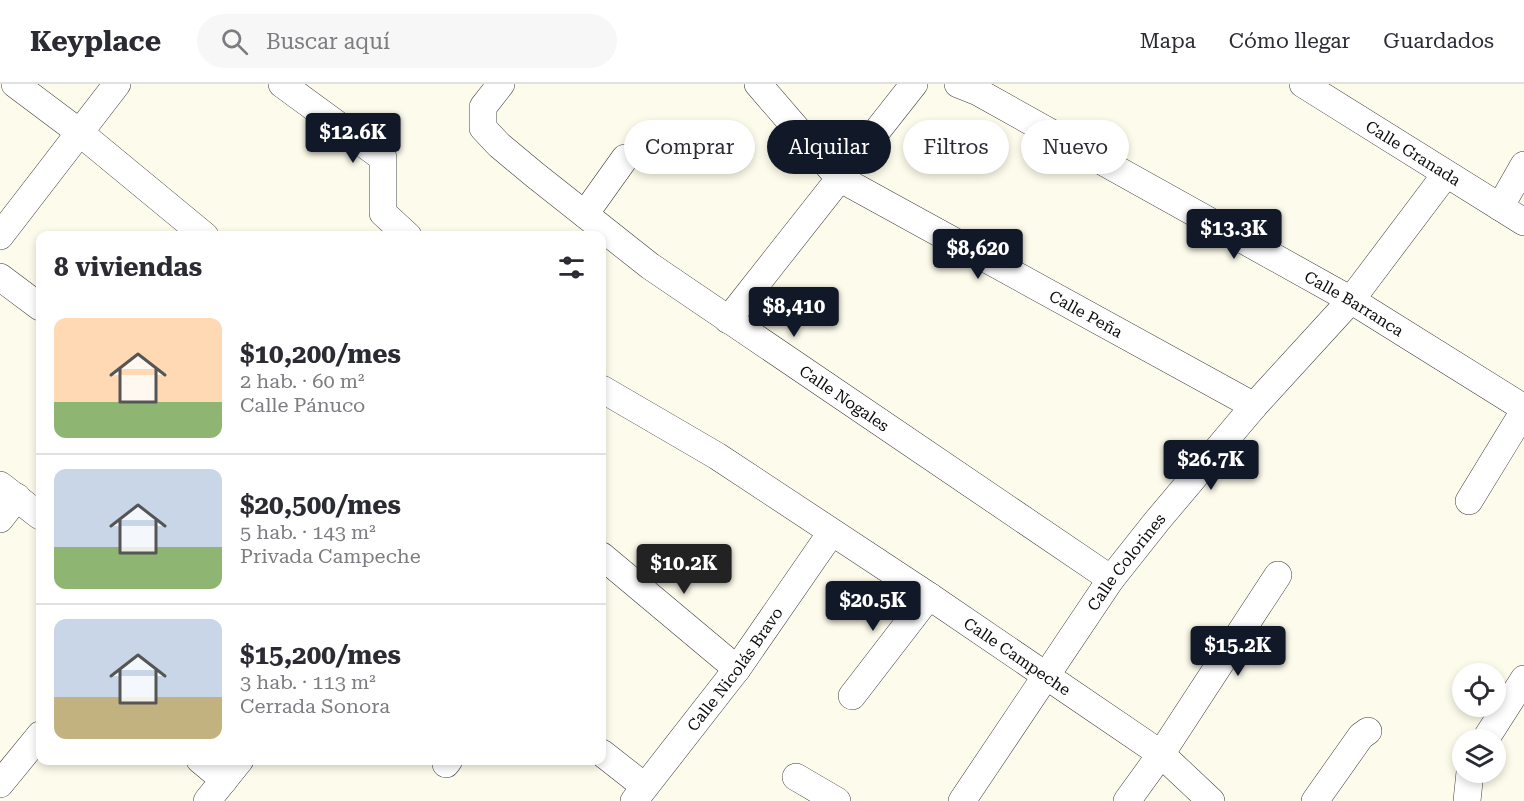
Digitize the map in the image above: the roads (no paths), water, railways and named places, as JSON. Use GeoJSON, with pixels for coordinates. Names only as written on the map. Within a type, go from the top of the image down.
{"type":"FeatureCollection","features":[{"type":"Feature","properties":{"kind":"street"},"geometry":{"type":"LineString","coordinates":[[15,84],[79,132],[199,231]]}},
{"type":"Feature","properties":{"kind":"street"},"geometry":{"type":"LineString","coordinates":[[0,236],[117,84]]}},
{"type":"Feature","properties":{"kind":"street"},"geometry":{"type":"LineString","coordinates":[[282,84],[383,158],[383,213],[403,231]]}},
{"type":"Feature","properties":{"kind":"street","name":"Calle Nogales"},"geometry":{"type":"LineString","coordinates":[[501,84],[483,107],[483,128],[499,145],[650,266],[1111,579]]}},
{"type":"Feature","properties":{"kind":"street","name":"Calle Peña"},"geometry":{"type":"LineString","coordinates":[[758,84],[839,178],[1254,406]]}},
{"type":"Feature","properties":{"kind":"street"},"geometry":{"type":"LineString","coordinates":[[728,320],[914,84]]}},
{"type":"Feature","properties":{"kind":"street","name":"Calle Barranca"},"geometry":{"type":"LineString","coordinates":[[958,84],[978,92],[1351,300],[1524,410]]}},
{"type":"Feature","properties":{"kind":"street","name":"Calle Granada"},"geometry":{"type":"LineString","coordinates":[[1303,84],[1524,222]]}},
{"type":"Feature","properties":{"kind":"street"},"geometry":{"type":"LineString","coordinates":[[585,214],[624,159]]}},
{"type":"Feature","properties":{"kind":"street"},"geometry":{"type":"LineString","coordinates":[[1500,207],[1524,165]]}},
{"type":"Feature","properties":{"kind":"street","name":"Calle Colorines"},"geometry":{"type":"LineString","coordinates":[[962,801],[1111,579],[1156,520],[1254,406],[1351,300],[1446,174]]}},
{"type":"Feature","properties":{"kind":"street"},"geometry":{"type":"LineString","coordinates":[[0,277],[36,304]]}},
{"type":"Feature","properties":{"kind":"street","name":"Calle Campeche"},"geometry":{"type":"LineString","coordinates":[[606,394],[717,456],[929,596],[1161,754],[1211,801]]}},
{"type":"Feature","properties":{"kind":"street"},"geometry":{"type":"LineString","coordinates":[[1469,501],[1524,410]]}},
{"type":"Feature","properties":{"kind":"street"},"geometry":{"type":"LineString","coordinates":[[0,519],[9,491],[36,513]]}},
{"type":"Feature","properties":{"kind":"street","name":"Calle Nicolás Bravo"},"geometry":{"type":"LineString","coordinates":[[639,794],[737,669],[831,533]]}},
{"type":"Feature","properties":{"kind":"street"},"geometry":{"type":"LineString","coordinates":[[606,559],[737,669]]}},
{"type":"Feature","properties":{"kind":"street"},"geometry":{"type":"LineString","coordinates":[[1127,801],[1161,754],[1278,575]]}},
{"type":"Feature","properties":{"kind":"street"},"geometry":{"type":"LineString","coordinates":[[852,696],[929,596]]}},
{"type":"Feature","properties":{"kind":"street"},"geometry":{"type":"LineString","coordinates":[[1492,729],[1524,679]]}},
{"type":"Feature","properties":{"kind":"street"},"geometry":{"type":"LineString","coordinates":[[1315,801],[1361,736],[1368,731]]}},
{"type":"Feature","properties":{"kind":"street"},"geometry":{"type":"LineString","coordinates":[[0,784],[36,740]]}},
{"type":"Feature","properties":{"kind":"street"},"geometry":{"type":"LineString","coordinates":[[606,757],[639,794]]}},
{"type":"Feature","properties":{"kind":"street"},"geometry":{"type":"LineString","coordinates":[[207,801],[232,770],[216,765]]}},
{"type":"Feature","properties":{"kind":"street"},"geometry":{"type":"LineString","coordinates":[[796,777],[837,801]]}},
{"type":"Feature","properties":{"kind":"street"},"geometry":{"type":"LineString","coordinates":[[1467,801],[1469,783]]}}]}
